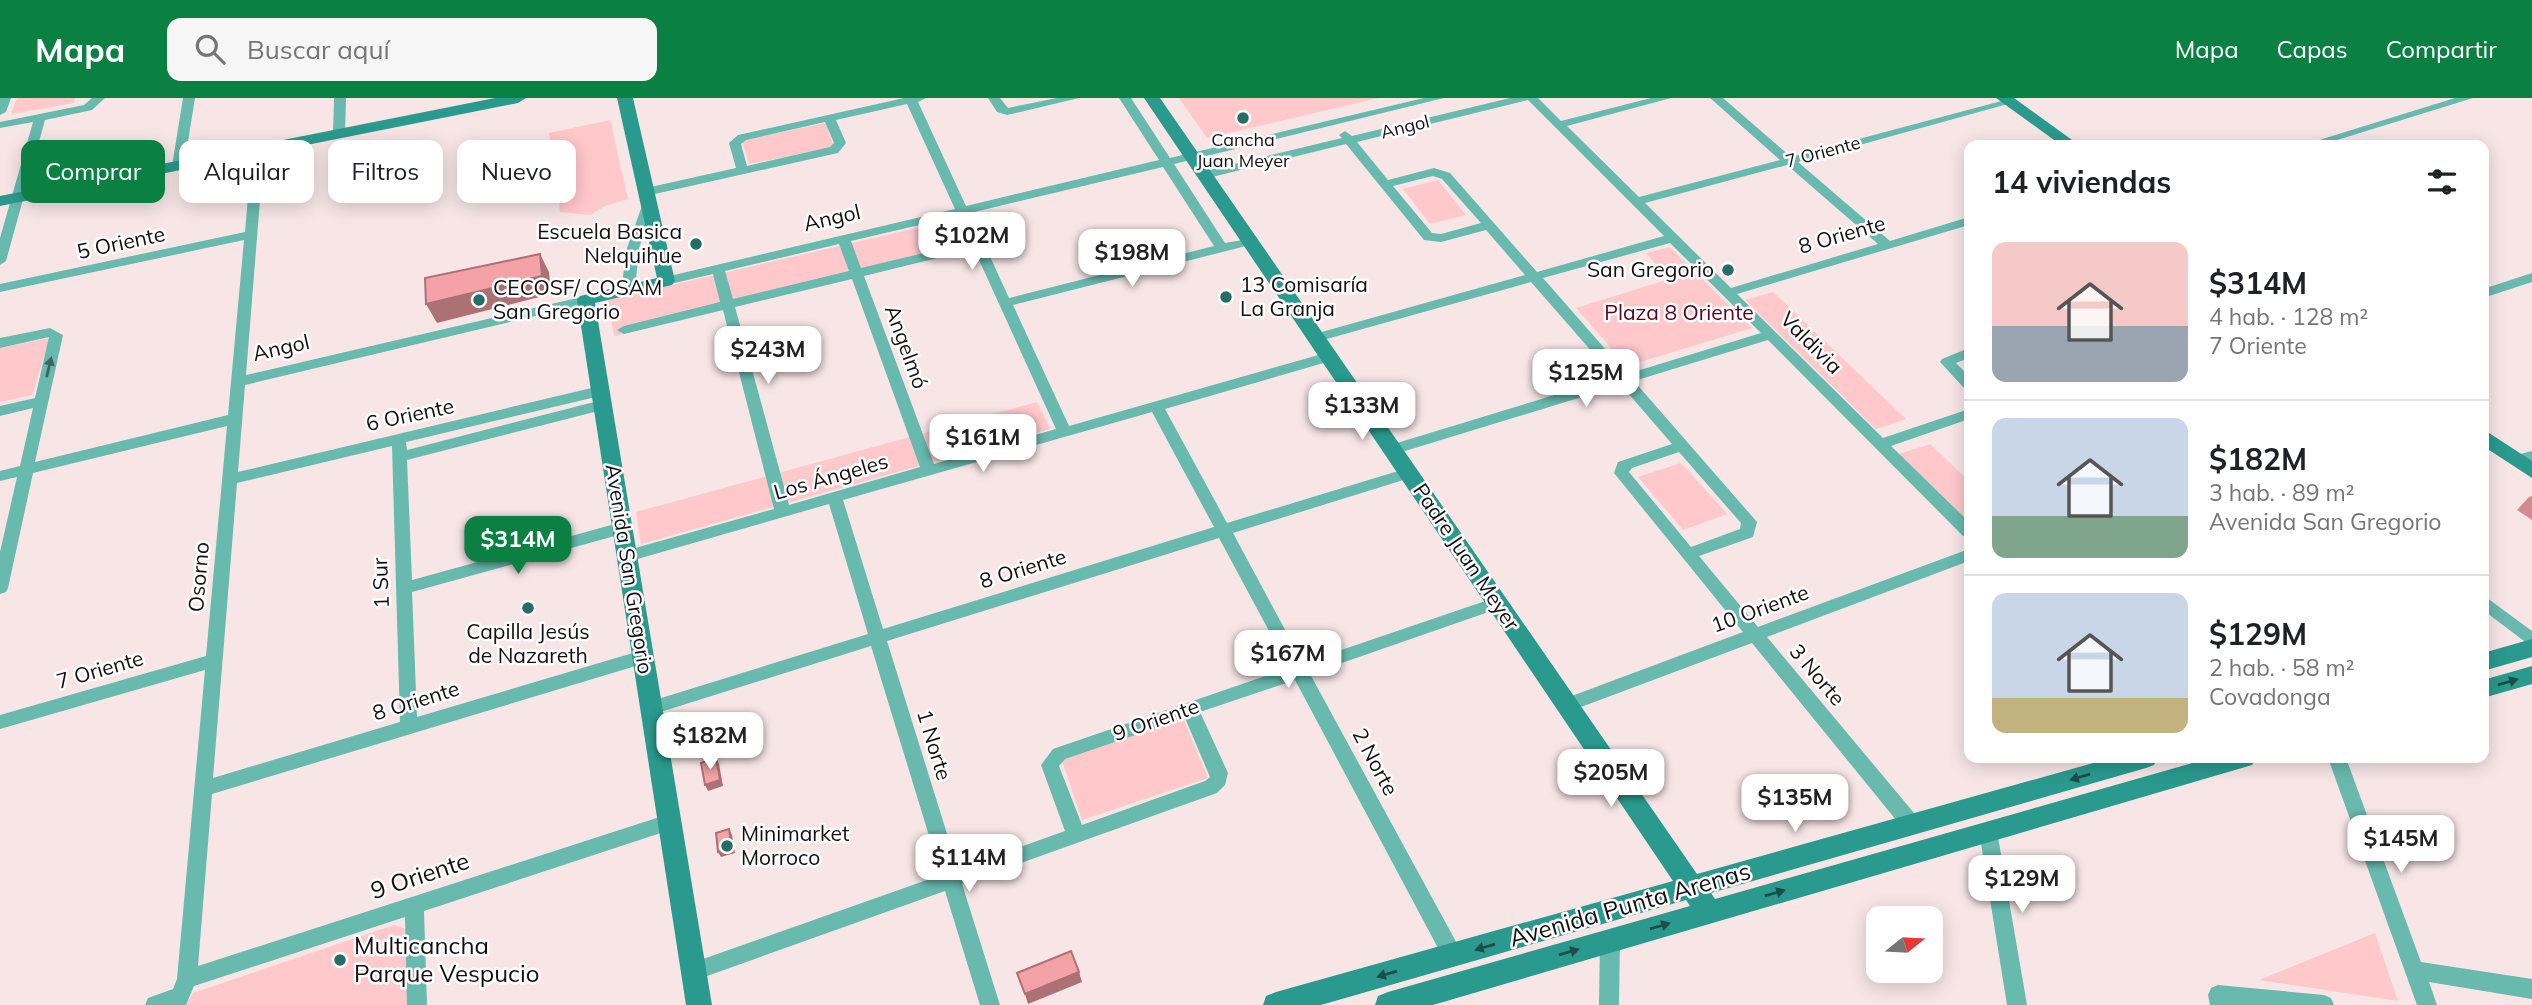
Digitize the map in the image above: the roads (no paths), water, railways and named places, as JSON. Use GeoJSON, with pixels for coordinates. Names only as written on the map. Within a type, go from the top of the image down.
{"type":"FeatureCollection","features":[{"type":"Feature","properties":{"kind":"main road"},"geometry":{"type":"LineString","coordinates":[[309,140],[518,98]]}},
{"type":"Feature","properties":{"kind":"main road"},"geometry":{"type":"LineString","coordinates":[[625,98],[666,281]]}},
{"type":"Feature","properties":{"kind":"main road","name":"Padre Juan Meyer"},"geometry":{"type":"LineString","coordinates":[[1152,98],[1709,912]]}},
{"type":"Feature","properties":{"kind":"main road"},"geometry":{"type":"LineString","coordinates":[[2007,100],[2064,140]]}},
{"type":"Feature","properties":{"kind":"main road"},"geometry":{"type":"LineString","coordinates":[[0,199],[18,198],[178,166]]}},
{"type":"Feature","properties":{"kind":"main road","name":"Angol"},"geometry":{"type":"LineString","coordinates":[[586,300],[666,281]]}},
{"type":"Feature","properties":{"kind":"main road","name":"Avenida San Gregorio"},"geometry":{"type":"LineString","coordinates":[[586,300],[699,1005]]}},
{"type":"Feature","properties":{"kind":"main road"},"geometry":{"type":"LineString","coordinates":[[2489,440],[2527,462]]}},
{"type":"Feature","properties":{"kind":"main road"},"geometry":{"type":"LineString","coordinates":[[2489,660],[2532,648]]}},
{"type":"Feature","properties":{"kind":"main road"},"geometry":{"type":"LineString","coordinates":[[2489,687],[2532,675]]}},
{"type":"Feature","properties":{"kind":"main road","name":"Avenida Punta Arenas"},"geometry":{"type":"LineString","coordinates":[[1276,1005],[2129,763]]}},
{"type":"Feature","properties":{"kind":"main road","name":"Avenida Punta Arenas"},"geometry":{"type":"LineString","coordinates":[[1402,1003],[1988,831],[2203,763]]}},
{"type":"Feature","properties":{"kind":"street"},"geometry":{"type":"LineString","coordinates":[[0,112],[5,98]]}},
{"type":"Feature","properties":{"kind":"street"},"geometry":{"type":"LineString","coordinates":[[0,125],[88,108],[99,98]]}},
{"type":"Feature","properties":{"kind":"street"},"geometry":{"type":"LineString","coordinates":[[178,166],[189,98]]}},
{"type":"Feature","properties":{"kind":"street"},"geometry":{"type":"LineString","coordinates":[[339,134],[340,98]]}},
{"type":"Feature","properties":{"kind":"street"},"geometry":{"type":"LineString","coordinates":[[994,98],[1004,112],[1050,100],[1073,98]]}},
{"type":"Feature","properties":{"kind":"street"},"geometry":{"type":"LineString","coordinates":[[1125,98],[1222,248]]}},
{"type":"Feature","properties":{"kind":"street","name":"Angol"},"geometry":{"type":"LineString","coordinates":[[666,281],[1438,98]]}},
{"type":"Feature","properties":{"kind":"street","name":"Angol"},"geometry":{"type":"LineString","coordinates":[[1205,175],[1524,98]]}},
{"type":"Feature","properties":{"kind":"street","name":"Valdivia"},"geometry":{"type":"LineString","coordinates":[[1532,98],[1964,527]]}},
{"type":"Feature","properties":{"kind":"street"},"geometry":{"type":"LineString","coordinates":[[1559,125],[1665,98]]}},
{"type":"Feature","properties":{"kind":"street"},"geometry":{"type":"LineString","coordinates":[[1716,98],[1887,246]]}},
{"type":"Feature","properties":{"kind":"street"},"geometry":{"type":"LineString","coordinates":[[2326,140],[2467,98]]}},
{"type":"Feature","properties":{"kind":"street"},"geometry":{"type":"LineString","coordinates":[[743,171],[735,143],[739,138],[914,99],[962,211],[1065,432]]}},
{"type":"Feature","properties":{"kind":"street","name":"7 Oriente"},"geometry":{"type":"LineString","coordinates":[[1636,202],[2007,100]]}},
{"type":"Feature","properties":{"kind":"street"},"geometry":{"type":"LineString","coordinates":[[0,261],[40,117]]}},
{"type":"Feature","properties":{"kind":"street"},"geometry":{"type":"LineString","coordinates":[[628,290],[633,248],[648,197],[836,149],[840,144],[829,118]]}},
{"type":"Feature","properties":{"kind":"street"},"geometry":{"type":"LineString","coordinates":[[1334,122],[1432,238],[1489,225]]}},
{"type":"Feature","properties":{"kind":"street"},"geometry":{"type":"LineString","coordinates":[[1385,184],[1440,173],[1489,225],[1750,525],[1746,533],[1688,554]]}},
{"type":"Feature","properties":{"kind":"street"},"geometry":{"type":"LineString","coordinates":[[0,207],[18,198]]}},
{"type":"Feature","properties":{"kind":"street","name":"Osorno"},"geometry":{"type":"LineString","coordinates":[[181,993],[202,789],[253,203]]}},
{"type":"Feature","properties":{"kind":"street","name":"8 Oriente"},"geometry":{"type":"LineString","coordinates":[[1727,293],[1964,223]]}},
{"type":"Feature","properties":{"kind":"street","name":"5 Oriente"},"geometry":{"type":"LineString","coordinates":[[0,288],[250,234]]}},
{"type":"Feature","properties":{"kind":"street"},"geometry":{"type":"LineString","coordinates":[[1316,338],[1672,238]]}},
{"type":"Feature","properties":{"kind":"street","name":"Angelmó"},"geometry":{"type":"LineString","coordinates":[[844,239],[929,471]]}},
{"type":"Feature","properties":{"kind":"street"},"geometry":{"type":"LineString","coordinates":[[1005,303],[1250,242]]}},
{"type":"Feature","properties":{"kind":"street"},"geometry":{"type":"LineString","coordinates":[[633,248],[658,243]]}},
{"type":"Feature","properties":{"kind":"street"},"geometry":{"type":"LineString","coordinates":[[624,330],[978,244]]}},
{"type":"Feature","properties":{"kind":"street"},"geometry":{"type":"LineString","coordinates":[[718,268],[783,512]]}},
{"type":"Feature","properties":{"kind":"street"},"geometry":{"type":"LineString","coordinates":[[2489,292],[2532,277]]}},
{"type":"Feature","properties":{"kind":"street","name":"Angol"},"geometry":{"type":"LineString","coordinates":[[237,382],[586,300]]}},
{"type":"Feature","properties":{"kind":"street"},"geometry":{"type":"LineString","coordinates":[[0,343],[50,332],[56,335],[26,470],[4,549],[0,588]]}},
{"type":"Feature","properties":{"kind":"street"},"geometry":{"type":"LineString","coordinates":[[1392,450],[1770,335]]}},
{"type":"Feature","properties":{"kind":"street"},"geometry":{"type":"LineString","coordinates":[[1964,354],[1948,362],[1964,380]]}},
{"type":"Feature","properties":{"kind":"street","name":"Los Ángeles"},"geometry":{"type":"LineString","coordinates":[[627,556],[1329,357]]}},
{"type":"Feature","properties":{"kind":"street","name":"6 Oriente"},"geometry":{"type":"LineString","coordinates":[[228,480],[399,438],[601,398]]}},
{"type":"Feature","properties":{"kind":"street","name":"6 Oriente"},"geometry":{"type":"LineString","coordinates":[[400,457],[601,398]]}},
{"type":"Feature","properties":{"kind":"street"},"geometry":{"type":"LineString","coordinates":[[0,411],[41,401]]}},
{"type":"Feature","properties":{"kind":"street","name":"2 Norte"},"geometry":{"type":"LineString","coordinates":[[1156,406],[1453,956]]}},
{"type":"Feature","properties":{"kind":"street"},"geometry":{"type":"LineString","coordinates":[[1880,444],[1964,416]]}},
{"type":"Feature","properties":{"kind":"street"},"geometry":{"type":"LineString","coordinates":[[0,476],[234,419]]}},
{"type":"Feature","properties":{"kind":"street","name":"1 Sur"},"geometry":{"type":"LineString","coordinates":[[399,438],[409,727]]}},
{"type":"Feature","properties":{"kind":"street","name":"3 Norte"},"geometry":{"type":"LineString","coordinates":[[1682,446],[1623,466],[1620,473],[1912,825]]}},
{"type":"Feature","properties":{"kind":"street","name":"8 Oriente"},"geometry":{"type":"LineString","coordinates":[[651,708],[1408,473]]}},
{"type":"Feature","properties":{"kind":"street","name":"1 Norte"},"geometry":{"type":"LineString","coordinates":[[834,498],[990,1005]]}},
{"type":"Feature","properties":{"kind":"street"},"geometry":{"type":"LineString","coordinates":[[404,589],[622,528]]}},
{"type":"Feature","properties":{"kind":"street","name":"10 Oriente"},"geometry":{"type":"LineString","coordinates":[[1566,705],[1964,557]]}},
{"type":"Feature","properties":{"kind":"street","name":"9 Oriente"},"geometry":{"type":"LineString","coordinates":[[1076,835],[1051,770],[1054,757],[1497,603]]}},
{"type":"Feature","properties":{"kind":"street"},"geometry":{"type":"LineString","coordinates":[[2489,606],[2532,640]]}},
{"type":"Feature","properties":{"kind":"street","name":"8 Oriente"},"geometry":{"type":"LineString","coordinates":[[202,789],[643,657]]}},
{"type":"Feature","properties":{"kind":"street","name":"7 Oriente"},"geometry":{"type":"LineString","coordinates":[[0,722],[213,661]]}},
{"type":"Feature","properties":{"kind":"street"},"geometry":{"type":"LineString","coordinates":[[693,972],[1211,787],[1219,780],[1219,773],[1190,709]]}},
{"type":"Feature","properties":{"kind":"street"},"geometry":{"type":"LineString","coordinates":[[2339,763],[2427,1005]]}},
{"type":"Feature","properties":{"kind":"street","name":"9 Oriente"},"geometry":{"type":"LineString","coordinates":[[155,1005],[414,906],[669,822]]}},
{"type":"Feature","properties":{"kind":"street"},"geometry":{"type":"LineString","coordinates":[[1988,831],[2017,1005]]}},
{"type":"Feature","properties":{"kind":"street"},"geometry":{"type":"LineString","coordinates":[[414,906],[417,1005]]}},
{"type":"Feature","properties":{"kind":"street"},"geometry":{"type":"LineString","coordinates":[[1609,1005],[1610,940]]}},
{"type":"Feature","properties":{"kind":"street"},"geometry":{"type":"LineString","coordinates":[[2414,970],[2532,989]]}},
{"type":"Feature","properties":{"kind":"street"},"geometry":{"type":"LineString","coordinates":[[2220,1005],[2218,995],[2324,1005]]}},
{"type":"Feature","properties":{"kind":"place","name":"Cancha Juan Meyer"},"geometry":{"type":"Point","coordinates":[1243,118]}},
{"type":"Feature","properties":{"kind":"place","name":"Escuela Basica Nelquihue"},"geometry":{"type":"Point","coordinates":[696,244]}},
{"type":"Feature","properties":{"kind":"place","name":"San Gregorio"},"geometry":{"type":"Point","coordinates":[1728,270]}},
{"type":"Feature","properties":{"kind":"place","name":"13 Comisaría La Granja"},"geometry":{"type":"Point","coordinates":[1226,297]}},
{"type":"Feature","properties":{"kind":"place","name":"CECOSF/ COSAM San Gregorio"},"geometry":{"type":"Point","coordinates":[479,300]}},
{"type":"Feature","properties":{"kind":"place","name":"Capilla Jesús de Nazareth"},"geometry":{"type":"Point","coordinates":[528,608]}},
{"type":"Feature","properties":{"kind":"place","name":"Minimarket Morroco"},"geometry":{"type":"Point","coordinates":[727,846]}},
{"type":"Feature","properties":{"kind":"place","name":"Multicancha Parque Vespucio"},"geometry":{"type":"Point","coordinates":[340,960]}},
{"type":"Feature","properties":{"kind":"park label","name":"Plaza 8 Oriente"},"geometry":{"type":"Point","coordinates":[1679,313]}}]}
